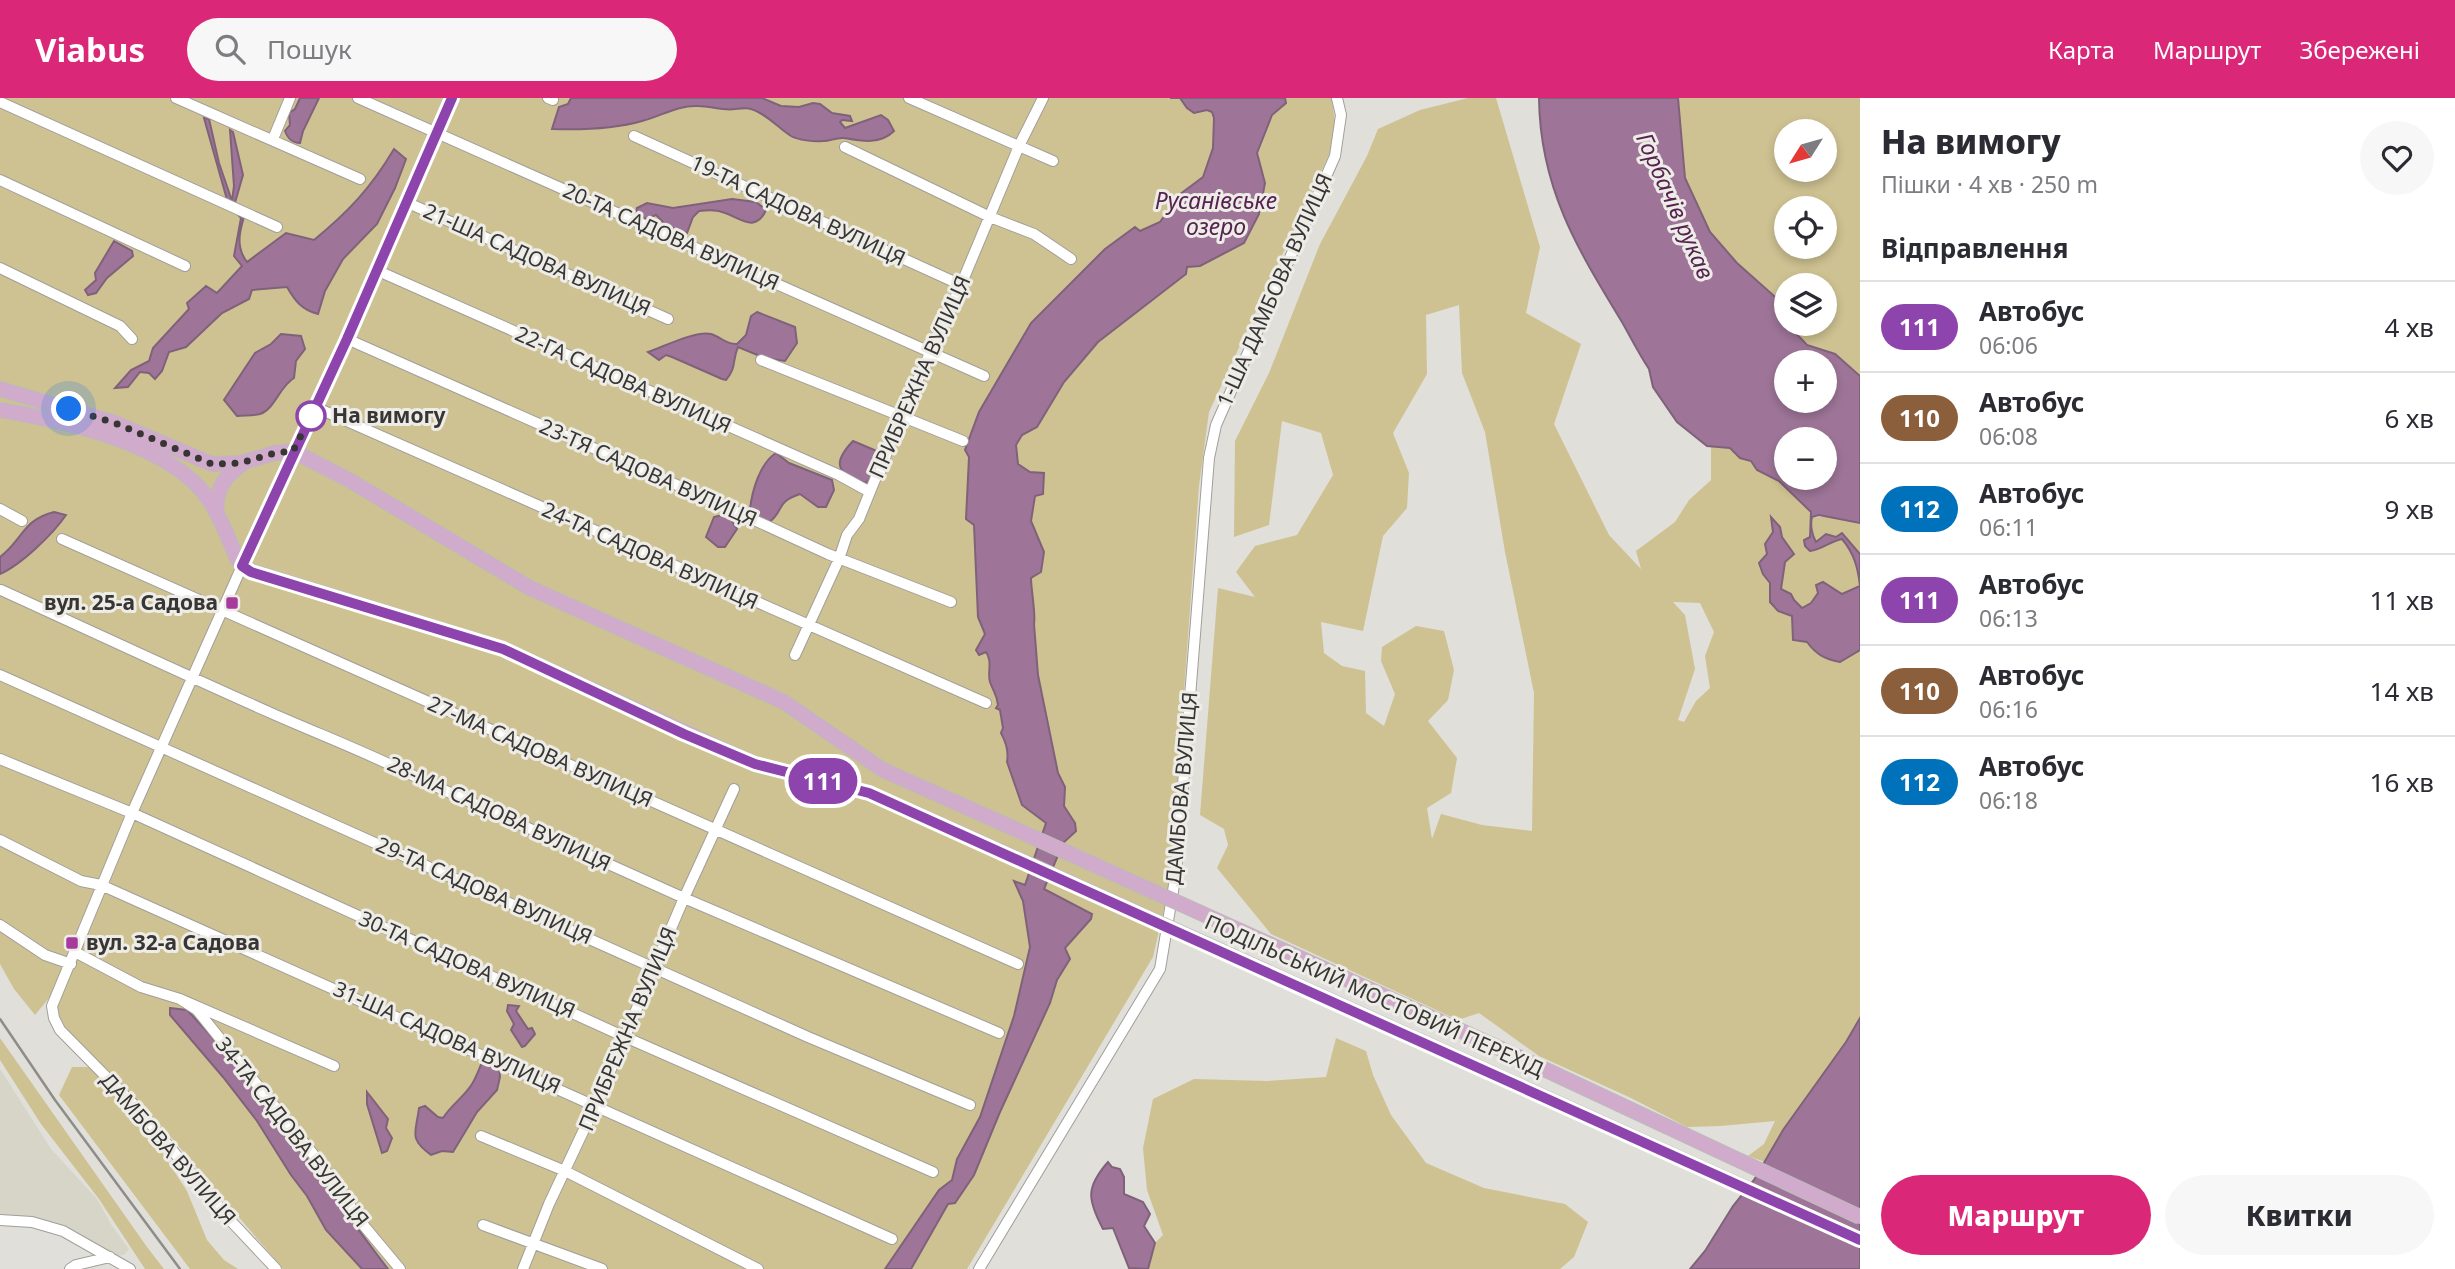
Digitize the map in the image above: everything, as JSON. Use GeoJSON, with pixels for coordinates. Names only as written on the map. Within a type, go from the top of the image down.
{"type":"FeatureCollection","features":[{"type":"Feature","properties":{"kind":"main road"},"geometry":{"type":"LineString","coordinates":[[242,566],[347,339],[452,98]]}},
{"type":"Feature","properties":{"kind":"main road"},"geometry":{"type":"LineString","coordinates":[[0,389],[115,423],[212,464],[225,465],[293,451]]}},
{"type":"Feature","properties":{"kind":"main road"},"geometry":{"type":"LineString","coordinates":[[0,410],[76,425],[117,439],[149,453],[192,479],[216,510],[242,566]]}},
{"type":"Feature","properties":{"kind":"main road","name":"ПОДІЛЬСЬКИЙ МОСТОВИЙ ПЕРЕХІД"},"geometry":{"type":"LineString","coordinates":[[293,451],[349,480],[530,588],[784,702],[883,770],[1510,1053],[1860,1217]]}},
{"type":"Feature","properties":{"kind":"main road"},"geometry":{"type":"LineString","coordinates":[[216,510],[216,497],[221,483],[246,461]]}},
{"type":"Feature","properties":{"kind":"main road","name":"ПОДІЛЬСЬКИЙ МОСТОВИЙ ПЕРЕХІД"},"geometry":{"type":"LineString","coordinates":[[242,566],[251,572],[344,602],[503,649],[684,734],[755,764],[869,793],[1860,1240]]}},
{"type":"Feature","properties":{"kind":"street"},"geometry":{"type":"LineString","coordinates":[[176,98],[360,179]]}},
{"type":"Feature","properties":{"kind":"street"},"geometry":{"type":"LineString","coordinates":[[273,139],[290,98]]}},
{"type":"Feature","properties":{"kind":"street","name":"20-ТА САДОВА ВУЛИЦЯ"},"geometry":{"type":"LineString","coordinates":[[358,98],[984,376]]}},
{"type":"Feature","properties":{"kind":"street"},"geometry":{"type":"LineString","coordinates":[[909,98],[1053,162]]}},
{"type":"Feature","properties":{"kind":"street","name":"ПРИБРЕЖНА ВУЛИЦЯ"},"geometry":{"type":"LineString","coordinates":[[795,655],[839,559],[847,535],[859,519],[880,472],[887,449],[961,285],[1019,146],[1043,98]]}},
{"type":"Feature","properties":{"kind":"street","name":"1-ША ДАМБОВА ВУЛИЦЯ"},"geometry":{"type":"LineString","coordinates":[[1216,425],[1335,156],[1341,115],[1337,98]]}},
{"type":"Feature","properties":{"kind":"street"},"geometry":{"type":"LineString","coordinates":[[0,102],[277,227]]}},
{"type":"Feature","properties":{"kind":"street","name":"19-ТА САДОВА ВУЛИЦЯ"},"geometry":{"type":"LineString","coordinates":[[635,136],[961,285]]}},
{"type":"Feature","properties":{"kind":"street"},"geometry":{"type":"LineString","coordinates":[[845,147],[990,218],[1034,234],[1071,259]]}},
{"type":"Feature","properties":{"kind":"street"},"geometry":{"type":"LineString","coordinates":[[0,180],[185,266]]}},
{"type":"Feature","properties":{"kind":"street","name":"21-ША САДОВА ВУЛИЦЯ"},"geometry":{"type":"LineString","coordinates":[[406,202],[668,319]]}},
{"type":"Feature","properties":{"kind":"street"},"geometry":{"type":"LineString","coordinates":[[0,268],[120,326],[132,339]]}},
{"type":"Feature","properties":{"kind":"street","name":"22-ГА САДОВА ВУЛИЦЯ"},"geometry":{"type":"LineString","coordinates":[[376,270],[839,475],[870,492]]}},
{"type":"Feature","properties":{"kind":"street","name":"23-ТЯ САДОВА ВУЛИЦЯ"},"geometry":{"type":"LineString","coordinates":[[347,339],[839,559],[951,603]]}},
{"type":"Feature","properties":{"kind":"street"},"geometry":{"type":"LineString","coordinates":[[761,360],[963,441]]}},
{"type":"Feature","properties":{"kind":"street","name":"24-ТА САДОВА ВУЛИЦЯ"},"geometry":{"type":"LineString","coordinates":[[315,407],[986,703]]}},
{"type":"Feature","properties":{"kind":"street","name":"ДАМБОВА ВУЛИЦЯ"},"geometry":{"type":"LineString","coordinates":[[979,1269],[1160,969],[1176,873],[1209,458],[1216,425]]}},
{"type":"Feature","properties":{"kind":"street"},"geometry":{"type":"LineString","coordinates":[[0,509],[22,520]]}},
{"type":"Feature","properties":{"kind":"street","name":"27-МА САДОВА ВУЛИЦЯ"},"geometry":{"type":"LineString","coordinates":[[62,539],[1018,964]]}},
{"type":"Feature","properties":{"kind":"street"},"geometry":{"type":"LineString","coordinates":[[0,925],[45,955],[71,964],[101,885],[242,566]]}},
{"type":"Feature","properties":{"kind":"street","name":"28-МА САДОВА ВУЛИЦЯ"},"geometry":{"type":"LineString","coordinates":[[1,590],[356,751],[389,762],[426,782],[684,898],[999,1033]]}},
{"type":"Feature","properties":{"kind":"street","name":"29-ТА САДОВА ВУЛИЦЯ"},"geometry":{"type":"LineString","coordinates":[[0,675],[808,1037],[970,1105]]}},
{"type":"Feature","properties":{"kind":"street","name":"30-ТА САДОВА ВУЛИЦЯ"},"geometry":{"type":"LineString","coordinates":[[0,759],[132,813],[625,1037],[933,1172]]}},
{"type":"Feature","properties":{"kind":"street","name":"ПРИБРЕЖНА ВУЛИЦЯ"},"geometry":{"type":"LineString","coordinates":[[523,1269],[531,1244],[596,1104],[734,789]]}},
{"type":"Feature","properties":{"kind":"street","name":"31-ША САДОВА ВУЛИЦЯ"},"geometry":{"type":"LineString","coordinates":[[0,840],[81,881],[101,885],[596,1104],[892,1239]]}},
{"type":"Feature","properties":{"kind":"street"},"geometry":{"type":"LineString","coordinates":[[75,952],[141,987],[180,999],[334,1066]]}},
{"type":"Feature","properties":{"kind":"street","name":"ДАМБОВА ВУЛИЦЯ"},"geometry":{"type":"LineString","coordinates":[[71,964],[52,1006],[60,1030],[140,1111],[229,1219],[276,1269]]}},
{"type":"Feature","properties":{"kind":"street","name":"34-ТА САДОВА ВУЛИЦЯ"},"geometry":{"type":"LineString","coordinates":[[180,999],[197,1010],[313,1154],[365,1227],[400,1269]]}},
{"type":"Feature","properties":{"kind":"street"},"geometry":{"type":"LineString","coordinates":[[481,1136],[565,1171],[758,1269]]}},
{"type":"Feature","properties":{"kind":"street"},"geometry":{"type":"LineString","coordinates":[[0,1220],[32,1222],[62,1231],[110,1257],[124,1268]]}},
{"type":"Feature","properties":{"kind":"street"},"geometry":{"type":"LineString","coordinates":[[483,1224],[602,1269]]}},
{"type":"Feature","properties":{"kind":"street"},"geometry":{"type":"LineString","coordinates":[[71,1269],[76,1265],[110,1257]]}},
{"type":"Feature","properties":{"kind":"shaded area"},"geometry":{"type":"Polygon","coordinates":[[[0,98],[1332,98],[1335,122],[1333,146],[1209,412],[1199,486],[1170,883],[1153,957],[967,1269],[283,1269],[163,1128],[65,1027],[56,1009],[58,1004],[49,998],[35,1015],[14,989],[0,964],[0,98]]]}},
{"type":"Feature","properties":{"kind":"shaded area"},"geometry":{"type":"Polygon","coordinates":[[[1468,98],[1496,98],[1540,247],[1526,313],[1581,344],[1554,424],[1609,535],[1641,569],[1636,551],[1675,522],[1689,500],[1711,480],[1711,446],[1730,448],[1740,458],[1751,461],[1757,470],[1774,478],[1774,490],[1788,490],[1811,512],[1812,518],[1827,516],[1860,523],[1860,1018],[1783,1130],[1765,1162],[1748,1156],[1764,1144],[1775,1121],[1687,1127],[1539,1056],[1479,1013],[1458,1020],[1271,934],[1217,868],[1228,845],[1224,829],[1200,815],[1218,588],[1255,597],[1236,572],[1255,546],[1297,535],[1333,475],[1321,433],[1282,421],[1269,525],[1234,537],[1235,441],[1269,373],[1320,244],[1367,156],[1378,129],[1420,110],[1468,98]],[[1459,305],[1426,315],[1427,374],[1393,433],[1409,473],[1407,508],[1383,536],[1363,631],[1321,622],[1324,653],[1342,666],[1365,671],[1366,713],[1384,726],[1395,694],[1381,661],[1382,647],[1416,626],[1444,631],[1454,670],[1448,700],[1428,721],[1457,758],[1451,793],[1427,808],[1432,839],[1441,814],[1482,825],[1532,831],[1534,693],[1505,552],[1485,432],[1462,373],[1459,305]],[[1673,602],[1685,615],[1695,669],[1678,720],[1684,722],[1696,701],[1710,688],[1705,656],[1714,632],[1700,603],[1673,602]]]}},
{"type":"Feature","properties":{"kind":"shaded area"},"geometry":{"type":"Polygon","coordinates":[[[1678,98],[1860,98],[1860,376],[1837,356],[1837,350],[1824,350],[1796,336],[1837,336],[1837,273],[1774,273],[1774,296],[1737,263],[1710,232],[1685,178],[1678,98]]]}},
{"type":"Feature","properties":{"kind":"shaded area"},"geometry":{"type":"Polygon","coordinates":[[[0,1038],[164,1269],[145,1269],[99,1199],[41,1124],[0,1060],[0,1038]]]}},
{"type":"Feature","properties":{"kind":"shaded area"},"geometry":{"type":"Polygon","coordinates":[[[1336,1038],[1366,1051],[1373,1075],[1391,1115],[1426,1163],[1484,1188],[1565,1204],[1588,1222],[1574,1257],[1560,1269],[1148,1269],[1155,1243],[1163,1235],[1147,1190],[1143,1148],[1153,1099],[1194,1079],[1267,1081],[1326,1077],[1336,1038]]]}},
{"type":"Feature","properties":{"kind":"shaded area"},"geometry":{"type":"Polygon","coordinates":[[[72,1067],[90,1067],[139,1117],[187,1191],[207,1240],[224,1260],[238,1269],[190,1269],[59,1095],[72,1067]]]}},
{"type":"Feature","properties":{"kind":"shaded area"},"geometry":{"type":"Polygon","coordinates":[[[0,1069],[51,1149],[97,1199],[129,1249],[124,1255],[110,1257],[63,1231],[0,1220],[0,1069]]]}},
{"type":"Feature","properties":{"kind":"water"},"geometry":{"type":"Polygon","coordinates":[[[300,98],[319,98],[300,143],[291,140],[285,131],[290,125],[289,113],[295,109],[300,98]]]}},
{"type":"Feature","properties":{"kind":"water"},"geometry":{"type":"Polygon","coordinates":[[[571,98],[762,98],[781,106],[799,107],[813,103],[820,104],[832,113],[850,116],[852,121],[840,122],[845,128],[881,115],[888,120],[894,131],[883,138],[870,141],[841,138],[826,141],[798,139],[751,109],[698,106],[683,107],[620,126],[552,129],[559,107],[568,104],[571,98]]]}},
{"type":"Feature","properties":{"kind":"water","name":"Русанівське озеро"},"geometry":{"type":"Polygon","coordinates":[[[1180,98],[1285,98],[1286,103],[1272,115],[1257,153],[1265,183],[1259,214],[1244,243],[1200,266],[1187,267],[1186,274],[1098,342],[1064,382],[1037,427],[1022,435],[1016,445],[1018,464],[1030,472],[1044,473],[1043,494],[1035,496],[1031,521],[1044,552],[1041,572],[1031,578],[1038,675],[1058,773],[1065,787],[1064,806],[1075,823],[1076,831],[1063,843],[1044,889],[1092,914],[1091,919],[1065,948],[1070,959],[1057,980],[1050,1003],[974,1175],[955,1203],[948,1204],[911,1269],[885,1269],[939,1190],[952,1180],[957,1159],[980,1117],[1014,1016],[1030,947],[1023,901],[1014,881],[1025,885],[1046,823],[1022,805],[1007,762],[1000,710],[996,708],[996,695],[989,678],[988,656],[986,652],[979,655],[976,650],[985,634],[978,617],[974,525],[966,519],[969,457],[965,450],[979,412],[1031,323],[1105,249],[1135,227],[1140,231],[1160,222],[1179,195],[1203,177],[1213,148],[1214,118],[1212,112],[1207,110],[1194,113],[1180,98]]]}},
{"type":"Feature","properties":{"kind":"water","name":"Горбачів рукав"},"geometry":{"type":"Polygon","coordinates":[[[1539,98],[1678,98],[1685,178],[1710,232],[1737,263],[1774,296],[1774,336],[1798,336],[1807,345],[1823,350],[1774,350],[1774,413],[1837,413],[1837,356],[1860,376],[1860,523],[1819,515],[1812,517],[1811,523],[1816,542],[1826,534],[1836,537],[1842,533],[1860,554],[1860,586],[1855,561],[1842,539],[1810,551],[1805,546],[1804,540],[1810,537],[1811,512],[1788,490],[1837,490],[1837,427],[1774,427],[1774,478],[1757,470],[1751,461],[1740,458],[1730,448],[1707,446],[1677,422],[1653,387],[1649,369],[1576,242],[1554,189],[1546,161],[1539,98]]]}},
{"type":"Feature","properties":{"kind":"water"},"geometry":{"type":"Polygon","coordinates":[[[204,118],[209,119],[219,163],[232,201],[234,186],[230,130],[233,132],[243,175],[234,206],[244,217],[240,240],[241,251],[247,262],[286,233],[314,240],[358,199],[394,149],[406,159],[377,224],[343,259],[325,291],[318,314],[300,304],[287,287],[252,290],[249,299],[222,313],[186,347],[169,352],[162,371],[155,379],[149,373],[140,372],[128,387],[115,388],[131,370],[149,361],[153,348],[189,309],[187,303],[206,286],[217,293],[242,266],[234,256],[241,218],[228,203],[204,118]]]}},
{"type":"Feature","properties":{"kind":"water"},"geometry":{"type":"Polygon","coordinates":[[[732,199],[756,202],[766,210],[762,217],[751,223],[717,210],[699,211],[693,217],[687,233],[667,226],[656,215],[646,219],[636,213],[637,208],[647,203],[673,208],[732,199]]]}},
{"type":"Feature","properties":{"kind":"water"},"geometry":{"type":"Polygon","coordinates":[[[114,241],[132,251],[133,256],[107,278],[96,293],[88,295],[85,290],[96,280],[95,273],[114,241]]]}},
{"type":"Feature","properties":{"kind":"water"},"geometry":{"type":"Polygon","coordinates":[[[757,312],[795,327],[797,343],[785,361],[765,358],[738,347],[732,371],[726,380],[666,355],[659,360],[648,352],[705,333],[737,344],[746,335],[751,316],[757,312]]]}},
{"type":"Feature","properties":{"kind":"water"},"geometry":{"type":"Polygon","coordinates":[[[281,334],[301,336],[305,349],[296,361],[294,378],[265,411],[257,415],[237,416],[224,400],[255,353],[271,344],[281,334]]]}},
{"type":"Feature","properties":{"kind":"water"},"geometry":{"type":"Polygon","coordinates":[[[853,441],[879,452],[875,468],[866,483],[850,476],[841,468],[841,457],[853,441]]]}},
{"type":"Feature","properties":{"kind":"water"},"geometry":{"type":"Polygon","coordinates":[[[776,453],[789,463],[832,480],[834,490],[826,507],[818,507],[800,494],[787,500],[769,522],[755,516],[750,509],[755,486],[765,463],[776,453]]]}},
{"type":"Feature","properties":{"kind":"water"},"geometry":{"type":"Polygon","coordinates":[[[54,512],[66,515],[36,548],[0,574],[0,557],[35,520],[54,512]]]}},
{"type":"Feature","properties":{"kind":"water"},"geometry":{"type":"Polygon","coordinates":[[[722,515],[731,519],[737,529],[725,547],[718,547],[706,537],[714,517],[722,515]]]}},
{"type":"Feature","properties":{"kind":"water"},"geometry":{"type":"Polygon","coordinates":[[[1771,517],[1780,527],[1782,537],[1794,554],[1785,562],[1781,589],[1791,594],[1802,608],[1811,603],[1818,593],[1816,585],[1823,582],[1842,594],[1860,586],[1860,650],[1840,662],[1821,655],[1807,642],[1793,640],[1792,616],[1778,611],[1770,602],[1770,583],[1759,563],[1767,554],[1765,544],[1773,532],[1771,517]]]}},
{"type":"Feature","properties":{"kind":"water"},"geometry":{"type":"Polygon","coordinates":[[[508,1005],[519,1006],[516,1011],[528,1029],[532,1028],[535,1034],[525,1046],[522,1047],[511,1030],[514,1024],[507,1011],[508,1005]]]}},
{"type":"Feature","properties":{"kind":"water"},"geometry":{"type":"Polygon","coordinates":[[[170,1008],[187,1010],[215,1040],[291,1136],[388,1269],[362,1269],[326,1230],[307,1196],[257,1121],[170,1015],[170,1008]]]}},
{"type":"Feature","properties":{"kind":"water"},"geometry":{"type":"Polygon","coordinates":[[[1860,1018],[1860,1269],[1690,1269],[1754,1180],[1783,1130],[1860,1018]]]}},
{"type":"Feature","properties":{"kind":"water"},"geometry":{"type":"Polygon","coordinates":[[[484,1058],[499,1067],[497,1090],[477,1112],[453,1152],[442,1151],[431,1155],[416,1139],[419,1108],[425,1106],[443,1118],[472,1084],[484,1058]]]}},
{"type":"Feature","properties":{"kind":"water"},"geometry":{"type":"Polygon","coordinates":[[[367,1092],[388,1119],[386,1128],[392,1138],[387,1151],[382,1153],[367,1104],[367,1092]]]}},
{"type":"Feature","properties":{"kind":"water"},"geometry":{"type":"Polygon","coordinates":[[[1108,1162],[1112,1167],[1120,1169],[1124,1177],[1124,1194],[1143,1202],[1150,1214],[1144,1226],[1155,1243],[1148,1269],[1129,1268],[1113,1228],[1103,1229],[1094,1209],[1091,1194],[1093,1186],[1108,1162]]]}},
{"type":"Feature","properties":{"kind":"railway"},"geometry":{"type":"LineString","coordinates":[[0,1019],[55,1100],[180,1269]]}},
{"type":"Feature","properties":{"kind":"bus line","name":"111"},"geometry":{"type":"LineString","coordinates":[[452,98],[347,339],[283,472],[242,566],[251,572],[357,606],[503,649],[684,734],[755,764],[869,793],[1860,1240]]}},
{"type":"Feature","properties":{"kind":"place","name":"На вимогу"},"geometry":{"type":"Point","coordinates":[311,416]}},
{"type":"Feature","properties":{"kind":"place","name":"вул. 25-а Садова"},"geometry":{"type":"Point","coordinates":[232,603]}},
{"type":"Feature","properties":{"kind":"place","name":"вул. 32-а Садова"},"geometry":{"type":"Point","coordinates":[72,943]}},
{"type":"Feature","properties":{"kind":"route"},"geometry":{"type":"LineString","coordinates":[[69,409],[115,423],[212,464],[225,465],[293,451],[311,416]]}}]}
